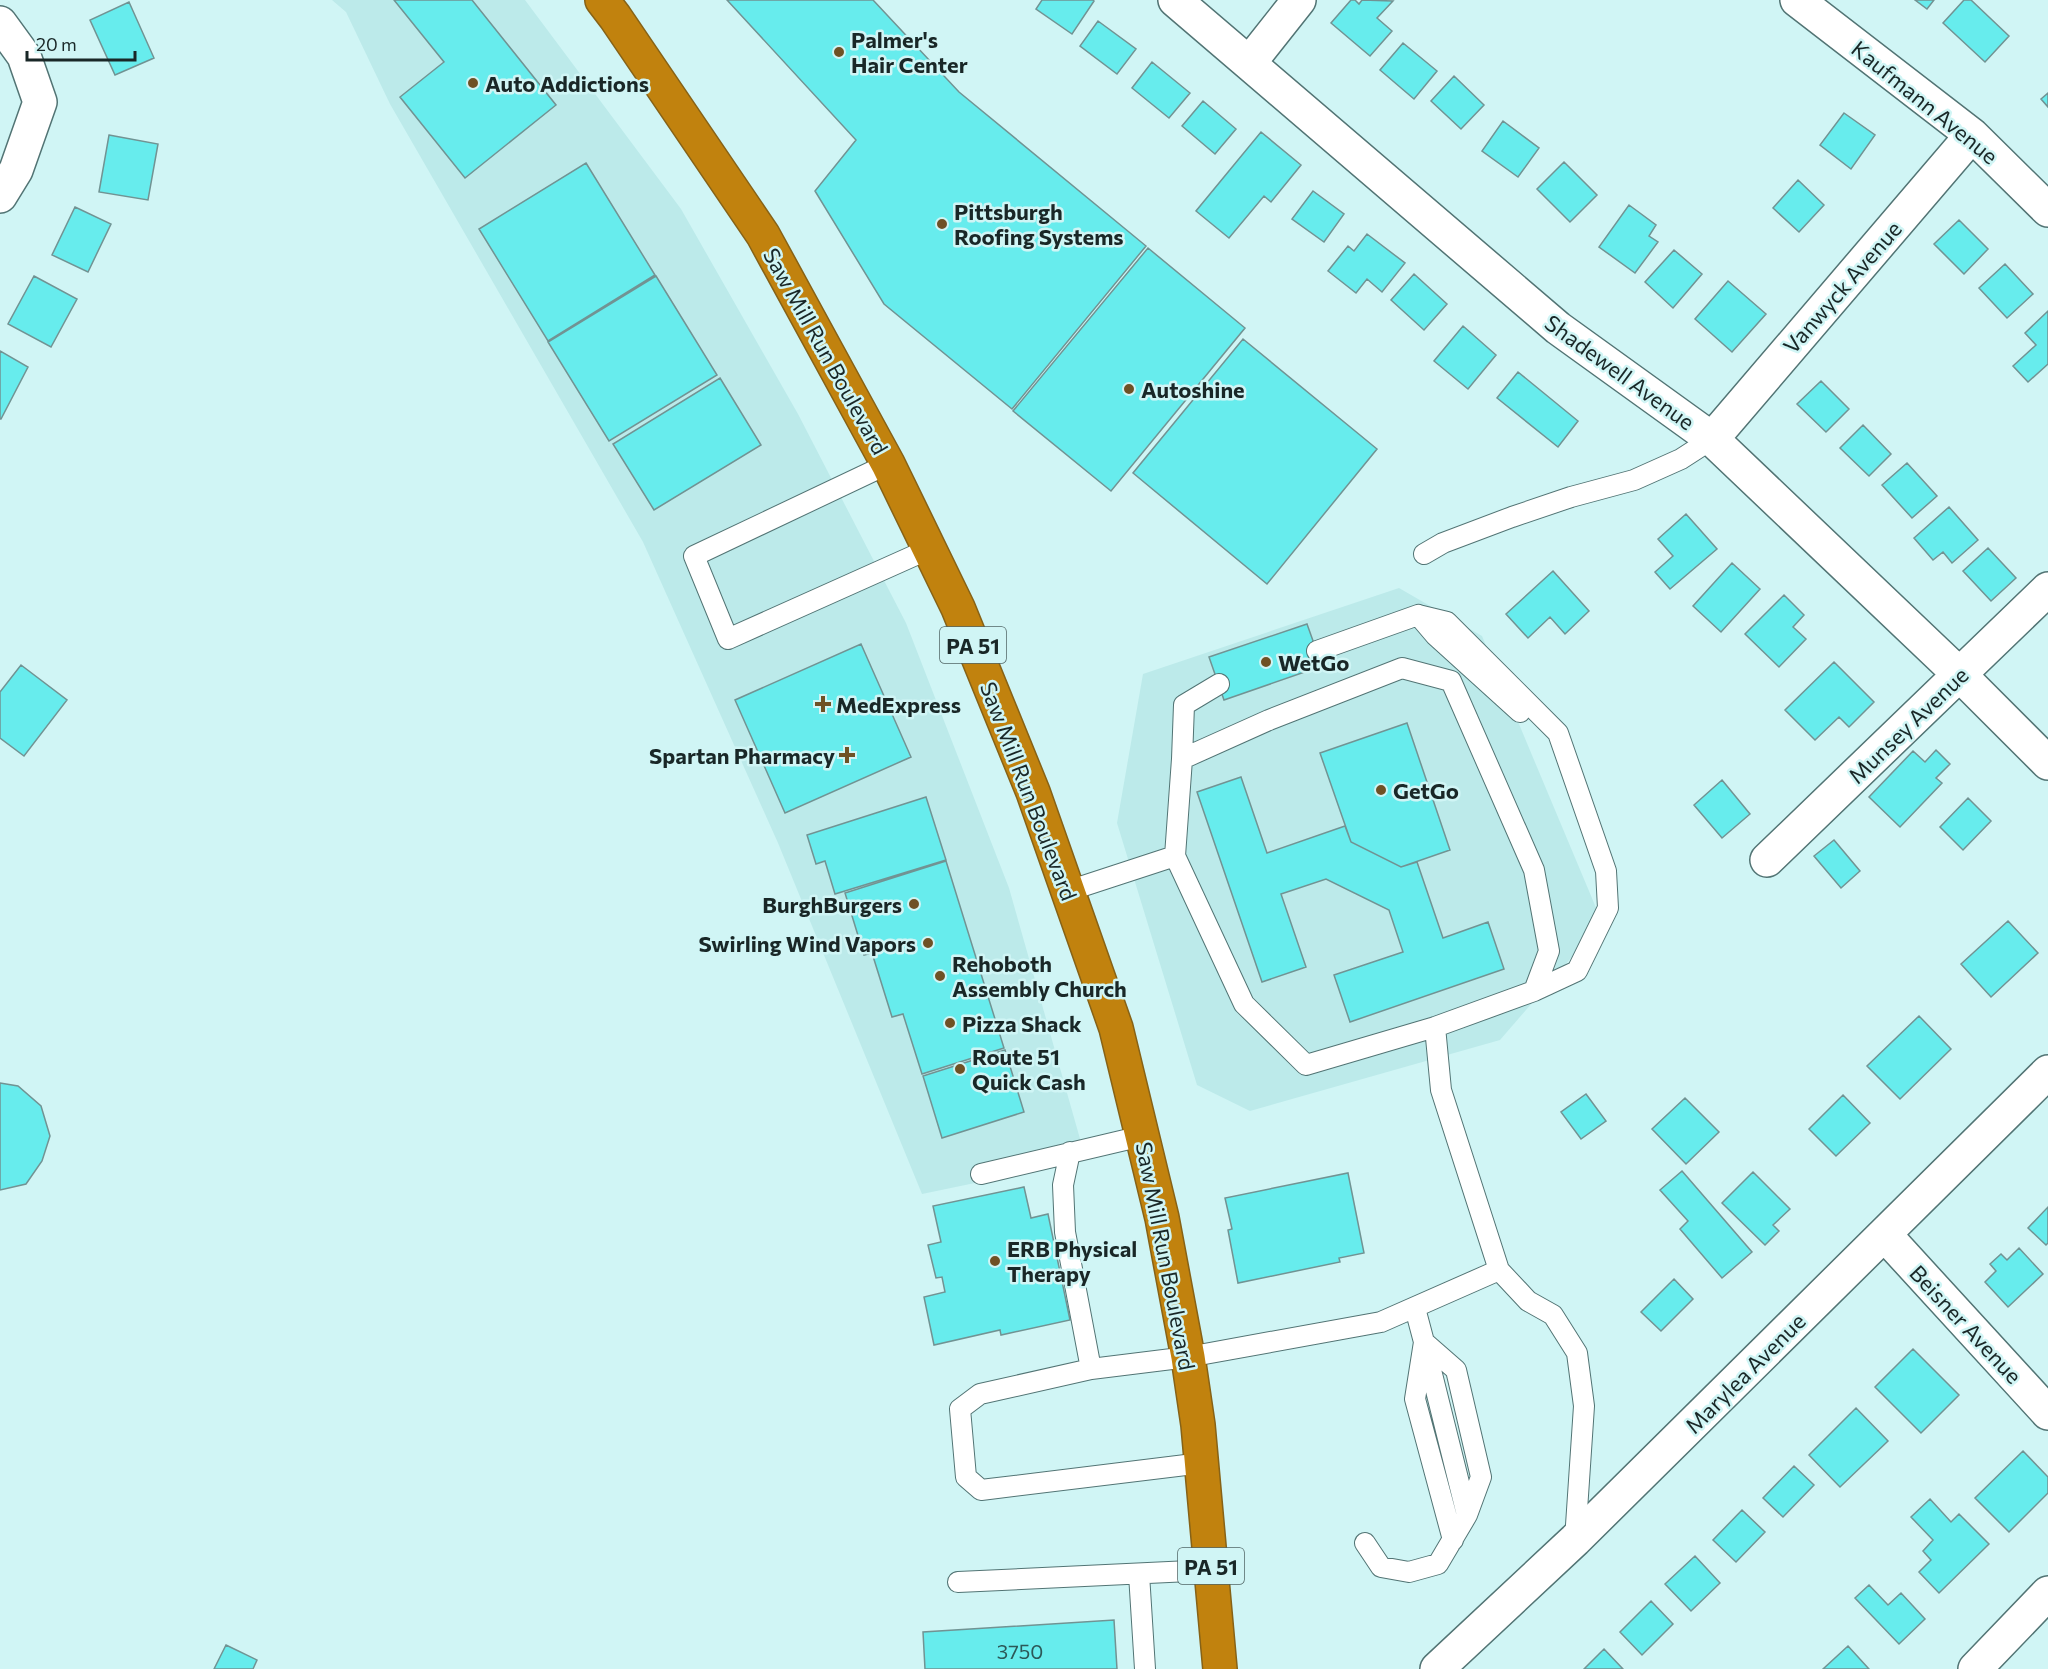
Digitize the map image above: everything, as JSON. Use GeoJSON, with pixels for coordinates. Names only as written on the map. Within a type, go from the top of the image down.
{"type":"FeatureCollection","features":[{"type":"Feature","properties":{"kind":"highway","name":"Saw Mill Run Boulevard"},"geometry":{"type":"LineString","coordinates":[[602,0],[763,235],[888,464],[958,608],[1033,792],[1116,1028],[1162,1218],[1188,1357],[1202,1463],[1220,1669]]}},
{"type":"Feature","properties":{"kind":"street","name":"Shadewell Avenue"},"geometry":{"type":"LineString","coordinates":[[1175,0],[1558,328],[1712,439],[1960,675],[2048,763]]}},
{"type":"Feature","properties":{"kind":"street"},"geometry":{"type":"LineString","coordinates":[[1250,62],[1299,0]]}},
{"type":"Feature","properties":{"kind":"street","name":"Kaufmann Avenue"},"geometry":{"type":"LineString","coordinates":[[1797,0],[1972,135],[2048,210]]}},
{"type":"Feature","properties":{"kind":"street"},"geometry":{"type":"LineString","coordinates":[[0,23],[24,56],[40,102],[16,170],[0,196]]}},
{"type":"Feature","properties":{"kind":"street","name":"Vanwyck Avenue"},"geometry":{"type":"LineString","coordinates":[[1712,439],[1972,135]]}},
{"type":"Feature","properties":{"kind":"street","name":"Munsey Avenue"},"geometry":{"type":"LineString","coordinates":[[1767,860],[2048,589]]}},
{"type":"Feature","properties":{"kind":"street","name":"Marylea Avenue"},"geometry":{"type":"LineString","coordinates":[[1437,1669],[1575,1540],[2046,1077]]}},
{"type":"Feature","properties":{"kind":"street","name":"Beisner Avenue"},"geometry":{"type":"LineString","coordinates":[[1885,1235],[2048,1413]]}},
{"type":"Feature","properties":{"kind":"street"},"geometry":{"type":"LineString","coordinates":[[1975,1669],[2048,1593]]}},
{"type":"Feature","properties":{"kind":"lane"},"geometry":{"type":"LineString","coordinates":[[1424,554],[1443,543],[1512,517],[1571,497],[1634,480],[1681,459],[1712,439]]}},
{"type":"Feature","properties":{"kind":"lane"},"geometry":{"type":"LineString","coordinates":[[888,464],[694,556],[728,639],[929,549]]}},
{"type":"Feature","properties":{"kind":"lane"},"geometry":{"type":"LineString","coordinates":[[1219,684],[1184,705],[1175,856],[1244,1004],[1306,1065],[1435,1027],[1534,991],[1576,971],[1608,908],[1606,871],[1558,733],[1447,622],[1418,615],[1317,651]]}},
{"type":"Feature","properties":{"kind":"lane"},"geometry":{"type":"LineString","coordinates":[[1182,759],[1269,720],[1402,668],[1451,681],[1534,870],[1549,951],[1534,991]]}},
{"type":"Feature","properties":{"kind":"lane"},"geometry":{"type":"LineString","coordinates":[[1068,891],[1175,856]]}},
{"type":"Feature","properties":{"kind":"lane"},"geometry":{"type":"LineString","coordinates":[[1435,1027],[1441,1090],[1499,1270],[1528,1301],[1553,1315],[1577,1353],[1584,1406],[1575,1540]]}},
{"type":"Feature","properties":{"kind":"lane"},"geometry":{"type":"LineString","coordinates":[[981,1174],[1142,1136]]}},
{"type":"Feature","properties":{"kind":"lane"},"geometry":{"type":"LineString","coordinates":[[1070,1152],[1063,1185],[1065,1232],[1091,1369]]}},
{"type":"Feature","properties":{"kind":"lane"},"geometry":{"type":"LineString","coordinates":[[1202,1463],[981,1490],[966,1477],[960,1409],[980,1394],[1091,1369],[1188,1357],[1381,1323],[1499,1270]]}},
{"type":"Feature","properties":{"kind":"lane"},"geometry":{"type":"LineString","coordinates":[[1365,1543],[1381,1567],[1409,1572],[1438,1564],[1467,1515],[1415,1308]]}},
{"type":"Feature","properties":{"kind":"lane"},"geometry":{"type":"LineString","coordinates":[[1424,1342],[1415,1399],[1453,1540]]}},
{"type":"Feature","properties":{"kind":"lane"},"geometry":{"type":"LineString","coordinates":[[958,1582],[1211,1570]]}},
{"type":"Feature","properties":{"kind":"lane"},"geometry":{"type":"LineString","coordinates":[[1139,1574],[1145,1669]]}},
{"type":"Feature","properties":{"kind":"shaded area"},"geometry":{"type":"Polygon","coordinates":[[[332,0],[525,0],[681,209],[798,414],[906,623],[1009,888],[1086,1160],[922,1194],[778,843],[643,542],[390,104],[346,12],[332,0]]]}},
{"type":"Feature","properties":{"kind":"shaded area"},"geometry":{"type":"Polygon","coordinates":[[[1399,588],[1482,636],[1602,922],[1500,1040],[1250,1111],[1197,1085],[1117,823],[1143,674],[1399,588]]]}},
{"type":"Feature","properties":{"kind":"building"},"geometry":{"type":"Polygon","coordinates":[[[394,0],[472,0],[556,105],[465,178],[400,97],[444,62],[394,0]]]}},
{"type":"Feature","properties":{"kind":"building"},"geometry":{"type":"Polygon","coordinates":[[[727,0],[873,0],[959,92],[1146,246],[1012,409],[884,304],[815,191],[856,140],[727,0]]]}},
{"type":"Feature","properties":{"kind":"building"},"geometry":{"type":"Polygon","coordinates":[[[1042,0],[1094,1],[1072,34],[1036,9],[1042,0]]]}},
{"type":"Feature","properties":{"kind":"building"},"geometry":{"type":"Polygon","coordinates":[[[1351,0],[1359,4],[1362,0],[1393,1],[1377,18],[1392,31],[1370,56],[1331,23],[1351,0]]]}},
{"type":"Feature","properties":{"kind":"building"},"geometry":{"type":"Polygon","coordinates":[[[1915,0],[1934,0],[1927,9],[1915,0]]]}},
{"type":"Feature","properties":{"kind":"building"},"geometry":{"type":"Polygon","coordinates":[[[1964,0],[1971,0],[2009,36],[1985,62],[1943,23],[1964,0]]]}},
{"type":"Feature","properties":{"kind":"building"},"geometry":{"type":"Polygon","coordinates":[[[129,2],[154,58],[115,75],[90,20],[129,2]]]}},
{"type":"Feature","properties":{"kind":"building"},"geometry":{"type":"Polygon","coordinates":[[[1098,21],[1136,49],[1117,74],[1080,46],[1098,21]]]}},
{"type":"Feature","properties":{"kind":"building"},"geometry":{"type":"Polygon","coordinates":[[[1403,43],[1437,71],[1414,99],[1380,70],[1403,43]]]}},
{"type":"Feature","properties":{"kind":"building"},"geometry":{"type":"Polygon","coordinates":[[[1152,62],[1190,93],[1169,118],[1132,88],[1152,62]]]}},
{"type":"Feature","properties":{"kind":"building"},"geometry":{"type":"Polygon","coordinates":[[[1454,76],[1484,105],[1461,129],[1431,101],[1454,76]]]}},
{"type":"Feature","properties":{"kind":"building"},"geometry":{"type":"Polygon","coordinates":[[[2048,93],[2048,107],[2041,99],[2048,93]]]}},
{"type":"Feature","properties":{"kind":"building"},"geometry":{"type":"Polygon","coordinates":[[[1203,101],[1236,129],[1215,154],[1182,126],[1203,101]]]}},
{"type":"Feature","properties":{"kind":"building"},"geometry":{"type":"Polygon","coordinates":[[[1844,113],[1875,135],[1851,169],[1820,145],[1844,113]]]}},
{"type":"Feature","properties":{"kind":"building"},"geometry":{"type":"Polygon","coordinates":[[[1503,121],[1539,148],[1518,177],[1482,151],[1503,121]]]}},
{"type":"Feature","properties":{"kind":"building"},"geometry":{"type":"Polygon","coordinates":[[[1261,132],[1301,165],[1271,202],[1264,196],[1229,238],[1196,211],[1261,132]]]}},
{"type":"Feature","properties":{"kind":"building"},"geometry":{"type":"Polygon","coordinates":[[[109,135],[158,144],[148,200],[99,192],[109,135]]]}},
{"type":"Feature","properties":{"kind":"building"},"geometry":{"type":"Polygon","coordinates":[[[1564,162],[1597,195],[1570,222],[1537,189],[1564,162]]]}},
{"type":"Feature","properties":{"kind":"building"},"geometry":{"type":"Polygon","coordinates":[[[586,163],[655,275],[548,341],[479,229],[586,163]]]}},
{"type":"Feature","properties":{"kind":"building"},"geometry":{"type":"Polygon","coordinates":[[[1798,180],[1824,205],[1799,232],[1773,208],[1798,180]]]}},
{"type":"Feature","properties":{"kind":"building"},"geometry":{"type":"Polygon","coordinates":[[[1313,191],[1344,214],[1324,242],[1292,219],[1313,191]]]}},
{"type":"Feature","properties":{"kind":"building"},"geometry":{"type":"Polygon","coordinates":[[[1629,205],[1656,225],[1649,236],[1658,242],[1635,273],[1599,247],[1629,205]]]}},
{"type":"Feature","properties":{"kind":"building"},"geometry":{"type":"Polygon","coordinates":[[[75,207],[111,224],[88,272],[52,255],[75,207]]]}},
{"type":"Feature","properties":{"kind":"building"},"geometry":{"type":"Polygon","coordinates":[[[1959,220],[1988,249],[1964,274],[1934,244],[1959,220]]]}},
{"type":"Feature","properties":{"kind":"building"},"geometry":{"type":"Polygon","coordinates":[[[1367,234],[1405,263],[1382,292],[1367,279],[1356,293],[1328,271],[1348,246],[1354,251],[1367,234]]]}},
{"type":"Feature","properties":{"kind":"building"},"geometry":{"type":"Polygon","coordinates":[[[1148,248],[1245,328],[1111,491],[1013,411],[1148,248]]]}},
{"type":"Feature","properties":{"kind":"building"},"geometry":{"type":"Polygon","coordinates":[[[1674,250],[1702,274],[1673,308],[1645,282],[1674,250]]]}},
{"type":"Feature","properties":{"kind":"building"},"geometry":{"type":"Polygon","coordinates":[[[2005,264],[2033,294],[2007,318],[1979,288],[2005,264]]]}},
{"type":"Feature","properties":{"kind":"building"},"geometry":{"type":"Polygon","coordinates":[[[1414,274],[1447,304],[1424,330],[1391,300],[1414,274]]]}},
{"type":"Feature","properties":{"kind":"building"},"geometry":{"type":"Polygon","coordinates":[[[34,276],[77,299],[51,347],[8,324],[34,276]]]}},
{"type":"Feature","properties":{"kind":"building"},"geometry":{"type":"Polygon","coordinates":[[[656,276],[717,375],[609,441],[548,342],[656,276]]]}},
{"type":"Feature","properties":{"kind":"building"},"geometry":{"type":"Polygon","coordinates":[[[1728,281],[1766,314],[1732,352],[1695,319],[1728,281]]]}},
{"type":"Feature","properties":{"kind":"building"},"geometry":{"type":"Polygon","coordinates":[[[2048,311],[2048,364],[2028,382],[2013,366],[2036,345],[2025,333],[2048,311]]]}},
{"type":"Feature","properties":{"kind":"building"},"geometry":{"type":"Polygon","coordinates":[[[1463,326],[1496,355],[1468,389],[1434,361],[1463,326]]]}},
{"type":"Feature","properties":{"kind":"building"},"geometry":{"type":"Polygon","coordinates":[[[1243,339],[1377,449],[1267,584],[1133,473],[1243,339]]]}},
{"type":"Feature","properties":{"kind":"building"},"geometry":{"type":"Polygon","coordinates":[[[0,351],[28,367],[1,419],[0,419],[0,351]]]}},
{"type":"Feature","properties":{"kind":"building"},"geometry":{"type":"Polygon","coordinates":[[[1518,372],[1578,421],[1558,447],[1497,398],[1518,372]]]}},
{"type":"Feature","properties":{"kind":"building"},"geometry":{"type":"Polygon","coordinates":[[[720,378],[761,445],[654,510],[613,444],[720,378]]]}},
{"type":"Feature","properties":{"kind":"building"},"geometry":{"type":"Polygon","coordinates":[[[1821,381],[1849,409],[1826,432],[1797,404],[1821,381]]]}},
{"type":"Feature","properties":{"kind":"building"},"geometry":{"type":"Polygon","coordinates":[[[1863,425],[1891,454],[1869,476],[1840,448],[1863,425]]]}},
{"type":"Feature","properties":{"kind":"building"},"geometry":{"type":"Polygon","coordinates":[[[1907,463],[1937,496],[1912,518],[1882,485],[1907,463]]]}},
{"type":"Feature","properties":{"kind":"building"},"geometry":{"type":"Polygon","coordinates":[[[1949,507],[1978,540],[1952,563],[1943,552],[1933,560],[1914,538],[1949,507]]]}},
{"type":"Feature","properties":{"kind":"building"},"geometry":{"type":"Polygon","coordinates":[[[1686,514],[1717,549],[1670,589],[1655,572],[1673,556],[1658,539],[1686,514]]]}},
{"type":"Feature","properties":{"kind":"building"},"geometry":{"type":"Polygon","coordinates":[[[1988,548],[2016,578],[1991,601],[1963,571],[1988,548]]]}},
{"type":"Feature","properties":{"kind":"building"},"geometry":{"type":"Polygon","coordinates":[[[1732,563],[1760,589],[1721,632],[1693,606],[1732,563]]]}},
{"type":"Feature","properties":{"kind":"building"},"geometry":{"type":"Polygon","coordinates":[[[1553,571],[1589,611],[1565,634],[1550,617],[1528,638],[1506,614],[1553,571]]]}},
{"type":"Feature","properties":{"kind":"building"},"geometry":{"type":"Polygon","coordinates":[[[1784,595],[1804,615],[1793,627],[1806,639],[1779,667],[1745,634],[1784,595]]]}},
{"type":"Feature","properties":{"kind":"building","name":"WetGo"},"geometry":{"type":"Polygon","coordinates":[[[1307,624],[1322,666],[1224,700],[1209,657],[1307,624]]]}},
{"type":"Feature","properties":{"kind":"building"},"geometry":{"type":"Polygon","coordinates":[[[861,644],[911,757],[785,813],[735,700],[861,644]]]}},
{"type":"Feature","properties":{"kind":"building"},"geometry":{"type":"Polygon","coordinates":[[[1834,662],[1874,702],[1849,727],[1839,717],[1815,740],[1785,710],[1834,662]]]}},
{"type":"Feature","properties":{"kind":"building"},"geometry":{"type":"Polygon","coordinates":[[[21,665],[67,700],[24,756],[0,738],[0,692],[21,665]]]}},
{"type":"Feature","properties":{"kind":"building","name":"GetGo"},"geometry":{"type":"Polygon","coordinates":[[[1407,723],[1450,850],[1401,867],[1351,842],[1320,753],[1407,723]]]}},
{"type":"Feature","properties":{"kind":"building"},"geometry":{"type":"Polygon","coordinates":[[[1936,750],[1950,764],[1936,778],[1942,783],[1900,827],[1869,797],[1913,751],[1925,762],[1936,750]]]}},
{"type":"Feature","properties":{"kind":"building","name":"GetGo"},"geometry":{"type":"Polygon","coordinates":[[[1241,777],[1267,853],[1345,826],[1351,842],[1401,867],[1417,862],[1443,938],[1488,922],[1504,969],[1350,1022],[1334,975],[1403,952],[1389,910],[1326,879],[1281,894],[1306,967],[1262,982],[1197,792],[1241,777]]]}},
{"type":"Feature","properties":{"kind":"building"},"geometry":{"type":"Polygon","coordinates":[[[1722,780],[1750,814],[1722,838],[1694,805],[1722,780]]]}},
{"type":"Feature","properties":{"kind":"building"},"geometry":{"type":"Polygon","coordinates":[[[926,797],[946,860],[835,894],[825,861],[816,864],[807,835],[926,797]]]}},
{"type":"Feature","properties":{"kind":"building"},"geometry":{"type":"Polygon","coordinates":[[[1968,798],[1991,821],[1963,850],[1940,827],[1968,798]]]}},
{"type":"Feature","properties":{"kind":"building"},"geometry":{"type":"Polygon","coordinates":[[[1834,840],[1860,871],[1841,888],[1814,856],[1834,840]]]}},
{"type":"Feature","properties":{"kind":"building"},"geometry":{"type":"Polygon","coordinates":[[[946,861],[1004,1048],[922,1074],[903,1014],[892,1017],[872,953],[864,955],[845,893],[946,861]]]}},
{"type":"Feature","properties":{"kind":"building"},"geometry":{"type":"Polygon","coordinates":[[[2008,921],[2038,953],[1991,997],[1961,964],[2008,921]]]}},
{"type":"Feature","properties":{"kind":"building"},"geometry":{"type":"Polygon","coordinates":[[[1919,1016],[1951,1049],[1900,1099],[1867,1066],[1919,1016]]]}},
{"type":"Feature","properties":{"kind":"building"},"geometry":{"type":"Polygon","coordinates":[[[1005,1050],[1024,1112],[942,1138],[923,1076],[1005,1050]]]}},
{"type":"Feature","properties":{"kind":"building"},"geometry":{"type":"Polygon","coordinates":[[[0,1083],[18,1086],[41,1106],[50,1136],[42,1161],[26,1184],[0,1190],[0,1083]]]}},
{"type":"Feature","properties":{"kind":"building"},"geometry":{"type":"Polygon","coordinates":[[[1586,1094],[1606,1121],[1581,1139],[1561,1112],[1586,1094]]]}},
{"type":"Feature","properties":{"kind":"building"},"geometry":{"type":"Polygon","coordinates":[[[1843,1095],[1870,1123],[1836,1156],[1809,1129],[1843,1095]]]}},
{"type":"Feature","properties":{"kind":"building"},"geometry":{"type":"Polygon","coordinates":[[[1685,1098],[1719,1132],[1686,1164],[1652,1129],[1685,1098]]]}},
{"type":"Feature","properties":{"kind":"building"},"geometry":{"type":"Polygon","coordinates":[[[1682,1171],[1752,1252],[1722,1278],[1680,1229],[1688,1221],[1660,1190],[1682,1171]]]}},
{"type":"Feature","properties":{"kind":"building"},"geometry":{"type":"Polygon","coordinates":[[[1753,1172],[1790,1209],[1773,1225],[1779,1231],[1765,1245],[1722,1203],[1753,1172]]]}},
{"type":"Feature","properties":{"kind":"building"},"geometry":{"type":"Polygon","coordinates":[[[1348,1173],[1364,1253],[1339,1258],[1340,1262],[1238,1283],[1228,1230],[1232,1229],[1225,1198],[1348,1173]]]}},
{"type":"Feature","properties":{"kind":"building","name":"ERB Physical Therapy"},"geometry":{"type":"Polygon","coordinates":[[[1024,1187],[1031,1218],[1048,1214],[1070,1320],[1001,1335],[1000,1330],[934,1345],[924,1297],[945,1292],[942,1277],[936,1278],[928,1245],[941,1242],[933,1206],[1024,1187]]]}},
{"type":"Feature","properties":{"kind":"building"},"geometry":{"type":"Polygon","coordinates":[[[2048,1207],[2048,1243],[2046,1245],[2028,1228],[2048,1207]]]}},
{"type":"Feature","properties":{"kind":"building"},"geometry":{"type":"Polygon","coordinates":[[[2019,1248],[2043,1274],[2008,1307],[1985,1282],[1996,1271],[1990,1264],[2001,1254],[2007,1260],[2019,1248]]]}},
{"type":"Feature","properties":{"kind":"building"},"geometry":{"type":"Polygon","coordinates":[[[1674,1279],[1693,1299],[1661,1331],[1641,1312],[1674,1279]]]}},
{"type":"Feature","properties":{"kind":"building"},"geometry":{"type":"Polygon","coordinates":[[[1913,1349],[1959,1395],[1921,1433],[1875,1387],[1913,1349]]]}},
{"type":"Feature","properties":{"kind":"building"},"geometry":{"type":"Polygon","coordinates":[[[1856,1408],[1888,1441],[1840,1487],[1809,1455],[1856,1408]]]}},
{"type":"Feature","properties":{"kind":"building"},"geometry":{"type":"Polygon","coordinates":[[[2023,1451],[2048,1477],[2048,1493],[2009,1532],[1975,1498],[2023,1451]]]}},
{"type":"Feature","properties":{"kind":"building"},"geometry":{"type":"Polygon","coordinates":[[[1794,1466],[1814,1485],[1783,1517],[1763,1498],[1794,1466]]]}},
{"type":"Feature","properties":{"kind":"building"},"geometry":{"type":"Polygon","coordinates":[[[1930,1499],[1951,1522],[1959,1514],[1989,1544],[1939,1593],[1919,1572],[1931,1560],[1923,1551],[1933,1540],[1911,1517],[1930,1499]]]}},
{"type":"Feature","properties":{"kind":"building"},"geometry":{"type":"Polygon","coordinates":[[[1742,1510],[1765,1532],[1736,1562],[1713,1540],[1742,1510]]]}},
{"type":"Feature","properties":{"kind":"building"},"geometry":{"type":"Polygon","coordinates":[[[1695,1556],[1720,1583],[1691,1611],[1665,1584],[1695,1556]]]}},
{"type":"Feature","properties":{"kind":"building"},"geometry":{"type":"Polygon","coordinates":[[[1869,1585],[1888,1605],[1901,1593],[1925,1619],[1899,1644],[1855,1598],[1869,1585]]]}},
{"type":"Feature","properties":{"kind":"building"},"geometry":{"type":"Polygon","coordinates":[[[1651,1601],[1673,1624],[1642,1655],[1620,1632],[1651,1601]]]}},
{"type":"Feature","properties":{"kind":"building"},"geometry":{"type":"Polygon","coordinates":[[[1114,1620],[1117,1669],[925,1669],[923,1632],[1114,1620]]]}},
{"type":"Feature","properties":{"kind":"building"},"geometry":{"type":"Polygon","coordinates":[[[226,1645],[257,1660],[253,1669],[214,1669],[226,1645]]]}},
{"type":"Feature","properties":{"kind":"building"},"geometry":{"type":"Polygon","coordinates":[[[1848,1646],[1869,1669],[1823,1669],[1848,1646]]]}},
{"type":"Feature","properties":{"kind":"building"},"geometry":{"type":"Polygon","coordinates":[[[1604,1649],[1623,1669],[1584,1669],[1604,1649]]]}},
{"type":"Feature","properties":{"kind":"place","name":"Palmer's Hair Center"},"geometry":{"type":"Point","coordinates":[839,52]}},
{"type":"Feature","properties":{"kind":"place","name":"Auto Addictions"},"geometry":{"type":"Point","coordinates":[473,83]}},
{"type":"Feature","properties":{"kind":"place","name":"Pittsburgh Roofing Systems"},"geometry":{"type":"Point","coordinates":[942,224]}},
{"type":"Feature","properties":{"kind":"place","name":"Autoshine"},"geometry":{"type":"Point","coordinates":[1129,389]}},
{"type":"Feature","properties":{"kind":"place","name":"WetGo"},"geometry":{"type":"Point","coordinates":[1266,662]}},
{"type":"Feature","properties":{"kind":"place","name":"MedExpress"},"geometry":{"type":"Point","coordinates":[823,704]}},
{"type":"Feature","properties":{"kind":"place","name":"Spartan Pharmacy"},"geometry":{"type":"Point","coordinates":[847,755]}},
{"type":"Feature","properties":{"kind":"place","name":"GetGo"},"geometry":{"type":"Point","coordinates":[1381,790]}},
{"type":"Feature","properties":{"kind":"place","name":"BurghBurgers"},"geometry":{"type":"Point","coordinates":[914,904]}},
{"type":"Feature","properties":{"kind":"place","name":"Swirling Wind Vapors"},"geometry":{"type":"Point","coordinates":[928,943]}},
{"type":"Feature","properties":{"kind":"place","name":"Rehoboth Assembly Church"},"geometry":{"type":"Point","coordinates":[940,976]}},
{"type":"Feature","properties":{"kind":"place","name":"Pizza Shack"},"geometry":{"type":"Point","coordinates":[950,1023]}},
{"type":"Feature","properties":{"kind":"place","name":"Route 51 Quick Cash"},"geometry":{"type":"Point","coordinates":[960,1069]}},
{"type":"Feature","properties":{"kind":"place","name":"ERB Physical Therapy"},"geometry":{"type":"Point","coordinates":[995,1261]}}]}
